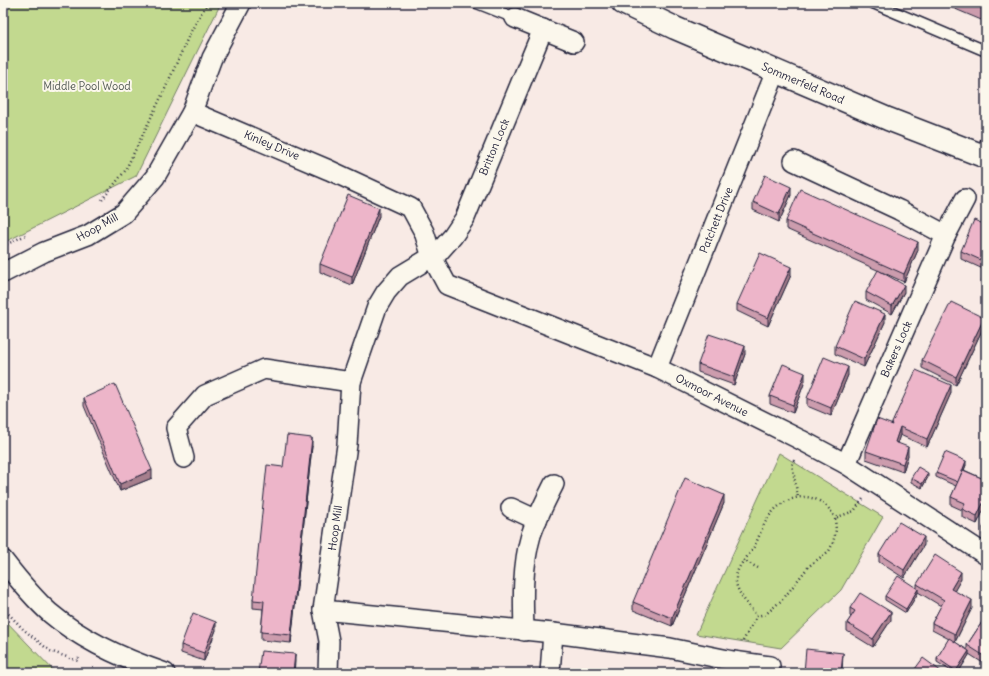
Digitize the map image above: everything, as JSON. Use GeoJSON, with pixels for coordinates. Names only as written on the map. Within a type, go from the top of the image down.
{"type":"FeatureCollection","features":[{"type":"Feature","properties":{"kind":"street"},"geometry":{"type":"LineString","coordinates":[[192,112],[212,58],[241,3]]}},
{"type":"Feature","properties":{"kind":"street","name":"Sommerfeld Road"},"geometry":{"type":"LineString","coordinates":[[623,3],[675,28],[888,119],[984,152]]}},
{"type":"Feature","properties":{"kind":"street"},"geometry":{"type":"LineString","coordinates":[[515,18],[574,42]]}},
{"type":"Feature","properties":{"kind":"street","name":"Britton Lock"},"geometry":{"type":"LineString","coordinates":[[432,257],[438,253],[453,236],[465,218],[543,29]]}},
{"type":"Feature","properties":{"kind":"street","name":"Patchett Drive"},"geometry":{"type":"LineString","coordinates":[[657,368],[776,71]]}},
{"type":"Feature","properties":{"kind":"street","name":"Kinley Drive"},"geometry":{"type":"LineString","coordinates":[[192,112],[329,170],[411,208],[424,232],[432,257]]}},
{"type":"Feature","properties":{"kind":"street","name":"Hoop Mill"},"geometry":{"type":"LineString","coordinates":[[3,273],[44,252],[88,235],[124,213],[155,177],[192,112]]}},
{"type":"Feature","properties":{"kind":"street"},"geometry":{"type":"LineString","coordinates":[[794,161],[899,210],[946,235]]}},
{"type":"Feature","properties":{"kind":"street","name":"Bakers Lock"},"geometry":{"type":"LineString","coordinates":[[846,464],[946,235],[965,199]]}},
{"type":"Feature","properties":{"kind":"street","name":"Hoop Mill"},"geometry":{"type":"LineString","coordinates":[[328,673],[330,640],[323,610],[347,445],[351,382],[377,307],[386,292],[400,276],[432,257]]}},
{"type":"Feature","properties":{"kind":"street","name":"Oxmoor Avenue"},"geometry":{"type":"LineString","coordinates":[[432,257],[447,285],[657,368],[802,440],[846,464],[986,555]]}},
{"type":"Feature","properties":{"kind":"street"},"geometry":{"type":"LineString","coordinates":[[184,458],[176,428],[205,395],[264,369],[351,382]]}},
{"type":"Feature","properties":{"kind":"street"},"geometry":{"type":"LineString","coordinates":[[524,630],[524,579],[527,553],[537,520],[554,484]]}},
{"type":"Feature","properties":{"kind":"street"},"geometry":{"type":"LineString","coordinates":[[511,508],[537,520]]}},
{"type":"Feature","properties":{"kind":"street"},"geometry":{"type":"LineString","coordinates":[[3,560],[25,588],[50,613],[87,639],[142,665],[165,673]]}},
{"type":"Feature","properties":{"kind":"street"},"geometry":{"type":"LineString","coordinates":[[323,610],[553,633],[670,648],[733,661],[770,666],[769,673]]}},
{"type":"Feature","properties":{"kind":"street"},"geometry":{"type":"LineString","coordinates":[[550,673],[553,633]]}},
{"type":"Feature","properties":{"kind":"lane"},"geometry":{"type":"LineString","coordinates":[[477,3],[515,18]]}},
{"type":"Feature","properties":{"kind":"lane"},"geometry":{"type":"LineString","coordinates":[[874,3],[986,51]]}},
{"type":"Feature","properties":{"kind":"path"},"geometry":{"type":"LineString","coordinates":[[101,200],[125,171],[165,89],[190,33],[207,3]]}},
{"type":"Feature","properties":{"kind":"path"},"geometry":{"type":"LineString","coordinates":[[3,246],[28,235]]}},
{"type":"Feature","properties":{"kind":"path"},"geometry":{"type":"LineString","coordinates":[[798,497],[792,465],[802,440]]}},
{"type":"Feature","properties":{"kind":"path"},"geometry":{"type":"LineString","coordinates":[[835,518],[854,510],[875,483]]}},
{"type":"Feature","properties":{"kind":"path"},"geometry":{"type":"LineString","coordinates":[[733,661],[757,616],[766,614],[783,600],[810,566],[829,551],[833,543],[836,530],[835,518],[831,509],[818,499],[807,496],[798,497],[782,504],[770,514],[755,546],[743,560],[737,571],[736,584],[740,595],[757,616]]}},
{"type":"Feature","properties":{"kind":"path"},"geometry":{"type":"LineString","coordinates":[[743,560],[760,569]]}},
{"type":"Feature","properties":{"kind":"green space","name":"Middle Pool Wood"},"geometry":{"type":"Polygon","coordinates":[[[3,3],[221,3],[136,176],[3,243],[3,3]]]}},
{"type":"Feature","properties":{"kind":"green space"},"geometry":{"type":"Polygon","coordinates":[[[779,453],[883,517],[841,590],[781,648],[696,634],[779,453]]]}},
{"type":"Feature","properties":{"kind":"green space"},"geometry":{"type":"Polygon","coordinates":[[[3,618],[56,673],[3,673],[3,618]]]}},
{"type":"Feature","properties":{"kind":"building"},"geometry":{"type":"Polygon","coordinates":[[[968,3],[986,3],[986,10],[968,3]]]}},
{"type":"Feature","properties":{"kind":"building"},"geometry":{"type":"Polygon","coordinates":[[[765,175],[791,187],[779,214],[753,202],[765,175]]]}},
{"type":"Feature","properties":{"kind":"building"},"geometry":{"type":"Polygon","coordinates":[[[800,189],[918,242],[904,274],[786,221],[800,189]]]}},
{"type":"Feature","properties":{"kind":"building"},"geometry":{"type":"Polygon","coordinates":[[[348,195],[379,208],[352,277],[320,264],[348,195]]]}},
{"type":"Feature","properties":{"kind":"building"},"geometry":{"type":"Polygon","coordinates":[[[974,220],[986,225],[986,253],[983,261],[961,251],[974,220]]]}},
{"type":"Feature","properties":{"kind":"building"},"geometry":{"type":"Polygon","coordinates":[[[760,253],[791,267],[768,318],[737,304],[760,253]]]}},
{"type":"Feature","properties":{"kind":"building"},"geometry":{"type":"Polygon","coordinates":[[[878,270],[904,285],[892,306],[866,292],[878,270]]]}},
{"type":"Feature","properties":{"kind":"building"},"geometry":{"type":"Polygon","coordinates":[[[986,271],[986,281],[982,280],[986,271]]]}},
{"type":"Feature","properties":{"kind":"building"},"geometry":{"type":"Polygon","coordinates":[[[855,301],[885,314],[864,359],[835,346],[855,301]]]}},
{"type":"Feature","properties":{"kind":"building"},"geometry":{"type":"Polygon","coordinates":[[[951,302],[984,318],[956,377],[922,360],[951,302]]]}},
{"type":"Feature","properties":{"kind":"building"},"geometry":{"type":"Polygon","coordinates":[[[709,334],[745,346],[734,377],[698,364],[709,334]]]}},
{"type":"Feature","properties":{"kind":"building"},"geometry":{"type":"Polygon","coordinates":[[[824,357],[848,367],[831,408],[807,398],[824,357]]]}},
{"type":"Feature","properties":{"kind":"building"},"geometry":{"type":"Polygon","coordinates":[[[783,364],[805,373],[793,405],[770,396],[783,364]]]}},
{"type":"Feature","properties":{"kind":"building"},"geometry":{"type":"Polygon","coordinates":[[[916,370],[951,385],[927,439],[900,427],[895,442],[908,447],[903,464],[866,451],[877,419],[893,425],[892,423],[916,370]]]}},
{"type":"Feature","properties":{"kind":"building"},"geometry":{"type":"Polygon","coordinates":[[[115,384],[152,470],[120,484],[84,398],[115,384]]]}},
{"type":"Feature","properties":{"kind":"building"},"geometry":{"type":"Polygon","coordinates":[[[287,435],[312,438],[291,635],[261,632],[264,601],[253,600],[267,465],[283,467],[287,435]]]}},
{"type":"Feature","properties":{"kind":"building"},"geometry":{"type":"Polygon","coordinates":[[[945,452],[966,461],[958,482],[936,473],[945,452]]]}},
{"type":"Feature","properties":{"kind":"building"},"geometry":{"type":"Polygon","coordinates":[[[918,467],[928,473],[922,484],[911,478],[918,467]]]}},
{"type":"Feature","properties":{"kind":"building"},"geometry":{"type":"Polygon","coordinates":[[[963,470],[986,480],[986,497],[977,516],[962,509],[965,503],[951,497],[963,470]]]}},
{"type":"Feature","properties":{"kind":"building"},"geometry":{"type":"Polygon","coordinates":[[[685,478],[724,495],[672,618],[633,602],[685,478]]]}},
{"type":"Feature","properties":{"kind":"building"},"geometry":{"type":"Polygon","coordinates":[[[899,522],[924,537],[904,570],[879,554],[899,522]]]}},
{"type":"Feature","properties":{"kind":"building"},"geometry":{"type":"Polygon","coordinates":[[[986,522],[986,529],[983,528],[986,522]]]}},
{"type":"Feature","properties":{"kind":"building"},"geometry":{"type":"Polygon","coordinates":[[[935,555],[961,572],[951,589],[972,600],[955,634],[932,623],[944,600],[917,584],[935,555]]]}},
{"type":"Feature","properties":{"kind":"building"},"geometry":{"type":"Polygon","coordinates":[[[898,576],[918,589],[906,609],[885,596],[898,576]]]}},
{"type":"Feature","properties":{"kind":"building"},"geometry":{"type":"Polygon","coordinates":[[[860,593],[891,612],[873,639],[847,623],[855,611],[850,608],[860,593]]]}},
{"type":"Feature","properties":{"kind":"building"},"geometry":{"type":"Polygon","coordinates":[[[193,613],[216,622],[204,653],[181,645],[193,613]]]}},
{"type":"Feature","properties":{"kind":"building"},"geometry":{"type":"Polygon","coordinates":[[[986,616],[986,657],[967,645],[986,616]]]}},
{"type":"Feature","properties":{"kind":"building"},"geometry":{"type":"Polygon","coordinates":[[[949,638],[969,651],[956,671],[937,658],[949,638]]]}},
{"type":"Feature","properties":{"kind":"building"},"geometry":{"type":"Polygon","coordinates":[[[806,649],[843,653],[841,673],[804,673],[806,649]]]}},
{"type":"Feature","properties":{"kind":"building"},"geometry":{"type":"Polygon","coordinates":[[[261,651],[295,654],[293,673],[258,673],[261,651]]]}},
{"type":"Feature","properties":{"kind":"building"},"geometry":{"type":"Polygon","coordinates":[[[923,658],[942,672],[920,673],[915,669],[923,658]]]}}]}
